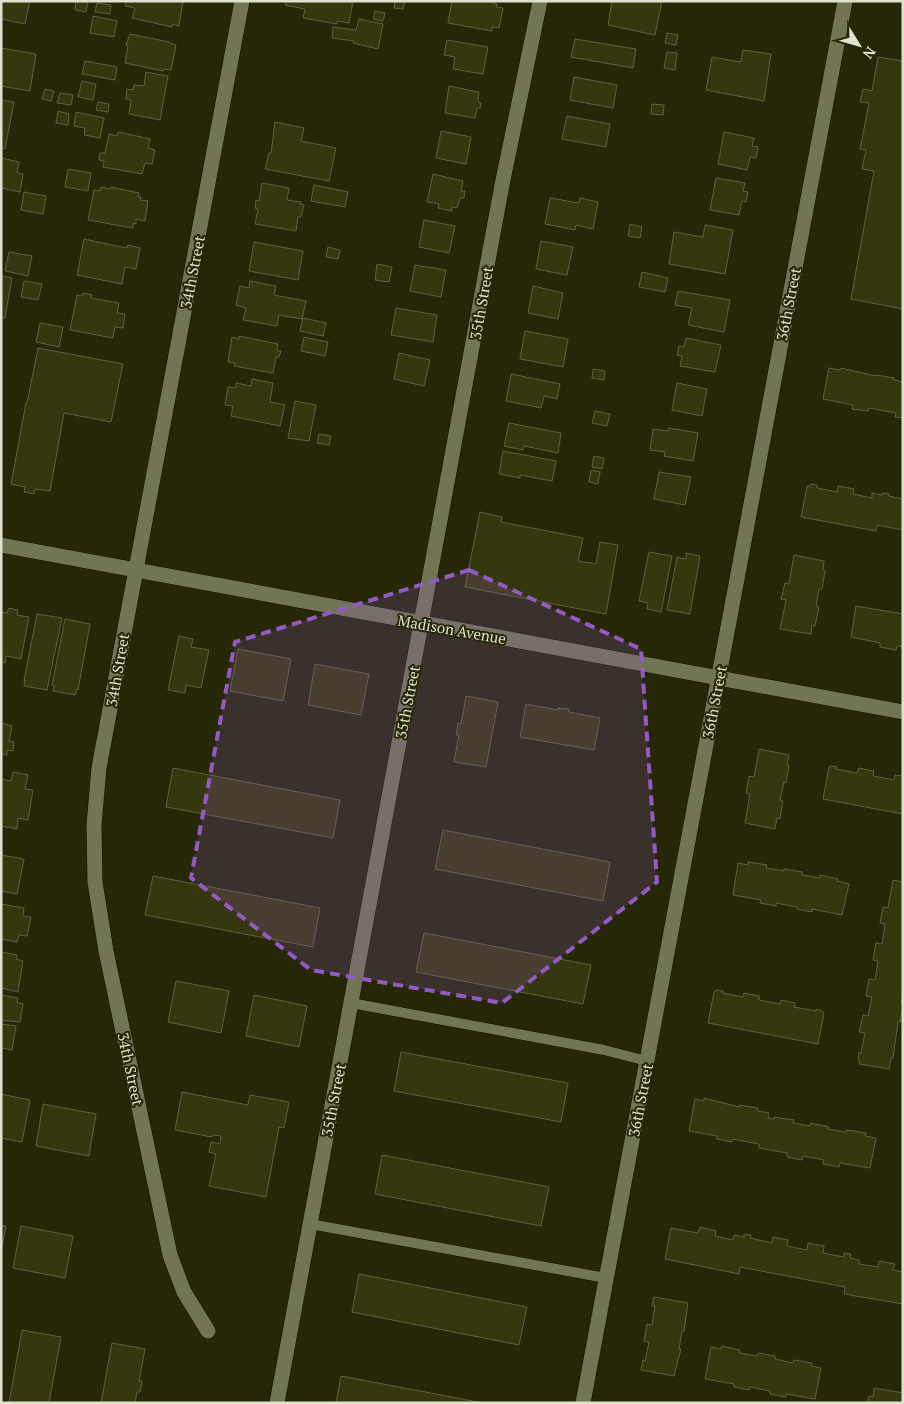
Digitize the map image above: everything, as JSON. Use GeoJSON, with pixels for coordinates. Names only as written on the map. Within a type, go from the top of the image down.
{"type":"FeatureCollection","features":[{"type":"Feature","properties":{"kind":"street","name":"34th Street"},"geometry":{"type":"LineString","coordinates":[[208,1331],[184,1292],[170,1255],[106,951],[95,882],[94,825],[99,768],[242,1]]}},
{"type":"Feature","properties":{"kind":"street","name":"35th Street"},"geometry":{"type":"LineString","coordinates":[[277,1403],[502,185],[540,1]]}},
{"type":"Feature","properties":{"kind":"street","name":"36th Street"},"geometry":{"type":"LineString","coordinates":[[583,1403],[845,1]]}},
{"type":"Feature","properties":{"kind":"street","name":"Madison Avenue"},"geometry":{"type":"LineString","coordinates":[[1,545],[903,712]]}},
{"type":"Feature","properties":{"kind":"lane"},"geometry":{"type":"LineString","coordinates":[[351,1003],[604,1050],[647,1061]]}},
{"type":"Feature","properties":{"kind":"lane"},"geometry":{"type":"LineString","coordinates":[[310,1224],[606,1278]]}},
{"type":"Feature","properties":{"kind":"highlighted area"},"geometry":{"type":"Polygon","coordinates":[[[469,570],[641,649],[657,882],[502,1003],[311,970],[191,878],[235,642],[469,570]]]}},
{"type":"Feature","properties":{"kind":"building"},"geometry":{"type":"Polygon","coordinates":[[[1,1],[30,1],[25,24],[1,19],[1,1]]]}},
{"type":"Feature","properties":{"kind":"building"},"geometry":{"type":"Polygon","coordinates":[[[76,1],[88,1],[86,12],[75,10],[76,1]]]}},
{"type":"Feature","properties":{"kind":"building"},"geometry":{"type":"Polygon","coordinates":[[[126,1],[183,1],[179,26],[172,24],[172,27],[132,18],[135,8],[125,6],[126,1]]]}},
{"type":"Feature","properties":{"kind":"building"},"geometry":{"type":"Polygon","coordinates":[[[286,1],[353,1],[349,23],[337,21],[337,24],[303,18],[305,9],[285,5],[286,1]]]}},
{"type":"Feature","properties":{"kind":"building"},"geometry":{"type":"Polygon","coordinates":[[[395,1],[405,1],[403,9],[394,8],[395,1]]]}},
{"type":"Feature","properties":{"kind":"building"},"geometry":{"type":"Polygon","coordinates":[[[452,1],[485,1],[497,4],[496,7],[503,8],[499,28],[492,27],[492,31],[448,23],[452,1]]]}},
{"type":"Feature","properties":{"kind":"building"},"geometry":{"type":"Polygon","coordinates":[[[612,1],[662,1],[655,35],[608,25],[612,1]]]}},
{"type":"Feature","properties":{"kind":"building"},"geometry":{"type":"Polygon","coordinates":[[[97,3],[111,5],[110,14],[95,12],[97,3]]]}},
{"type":"Feature","properties":{"kind":"building"},"geometry":{"type":"Polygon","coordinates":[[[375,11],[385,13],[383,21],[373,19],[375,11]]]}},
{"type":"Feature","properties":{"kind":"building"},"geometry":{"type":"Polygon","coordinates":[[[93,16],[117,21],[114,37],[90,33],[93,16]]]}},
{"type":"Feature","properties":{"kind":"building"},"geometry":{"type":"Polygon","coordinates":[[[359,19],[383,24],[378,49],[353,43],[354,41],[332,38],[333,27],[356,30],[359,19]]]}},
{"type":"Feature","properties":{"kind":"building"},"geometry":{"type":"Polygon","coordinates":[[[667,33],[678,35],[676,45],[665,43],[667,33]]]}},
{"type":"Feature","properties":{"kind":"building"},"geometry":{"type":"Polygon","coordinates":[[[130,34],[176,45],[171,70],[164,69],[163,71],[125,63],[128,46],[126,45],[130,34]]]}},
{"type":"Feature","properties":{"kind":"building"},"geometry":{"type":"Polygon","coordinates":[[[575,39],[636,49],[633,68],[571,57],[575,39]]]}},
{"type":"Feature","properties":{"kind":"building"},"geometry":{"type":"Polygon","coordinates":[[[447,40],[488,47],[483,74],[453,69],[455,57],[444,55],[447,40]]]}},
{"type":"Feature","properties":{"kind":"building"},"geometry":{"type":"Polygon","coordinates":[[[1,48],[36,54],[30,91],[1,86],[1,48]]]}},
{"type":"Feature","properties":{"kind":"building"},"geometry":{"type":"Polygon","coordinates":[[[743,50],[771,54],[764,101],[706,90],[712,57],[741,62],[743,50]]]}},
{"type":"Feature","properties":{"kind":"building"},"geometry":{"type":"Polygon","coordinates":[[[667,52],[677,53],[675,70],[664,68],[667,52]]]}},
{"type":"Feature","properties":{"kind":"building"},"geometry":{"type":"Polygon","coordinates":[[[878,57],[903,61],[903,309],[851,299],[874,171],[862,169],[866,150],[860,149],[869,103],[860,102],[863,89],[872,91],[878,57]]]}},
{"type":"Feature","properties":{"kind":"building"},"geometry":{"type":"Polygon","coordinates":[[[85,61],[117,67],[115,80],[82,74],[85,61]]]}},
{"type":"Feature","properties":{"kind":"building"},"geometry":{"type":"Polygon","coordinates":[[[146,72],[168,76],[160,120],[129,114],[131,100],[126,99],[127,89],[133,90],[134,85],[144,86],[146,72]]]}},
{"type":"Feature","properties":{"kind":"building"},"geometry":{"type":"Polygon","coordinates":[[[574,77],[617,85],[613,108],[570,100],[574,77]]]}},
{"type":"Feature","properties":{"kind":"building"},"geometry":{"type":"Polygon","coordinates":[[[82,81],[96,84],[93,100],[78,97],[82,81]]]}},
{"type":"Feature","properties":{"kind":"building"},"geometry":{"type":"Polygon","coordinates":[[[449,86],[479,92],[478,102],[481,103],[480,108],[477,108],[475,118],[445,113],[449,86]]]}},
{"type":"Feature","properties":{"kind":"building"},"geometry":{"type":"Polygon","coordinates":[[[45,89],[54,91],[51,101],[42,99],[45,89]]]}},
{"type":"Feature","properties":{"kind":"building"},"geometry":{"type":"Polygon","coordinates":[[[60,93],[73,95],[71,105],[57,103],[60,93]]]}},
{"type":"Feature","properties":{"kind":"building"},"geometry":{"type":"Polygon","coordinates":[[[1,100],[14,102],[5,149],[1,148],[1,100]]]}},
{"type":"Feature","properties":{"kind":"building"},"geometry":{"type":"Polygon","coordinates":[[[98,102],[109,104],[108,112],[96,110],[98,102]]]}},
{"type":"Feature","properties":{"kind":"building"},"geometry":{"type":"Polygon","coordinates":[[[652,104],[664,105],[663,115],[651,114],[652,104]]]}},
{"type":"Feature","properties":{"kind":"building"},"geometry":{"type":"Polygon","coordinates":[[[58,111],[69,114],[68,125],[56,123],[58,111]]]}},
{"type":"Feature","properties":{"kind":"building"},"geometry":{"type":"Polygon","coordinates":[[[76,112],[104,118],[100,138],[84,135],[85,128],[74,126],[76,112]]]}},
{"type":"Feature","properties":{"kind":"building"},"geometry":{"type":"Polygon","coordinates":[[[567,116],[610,124],[606,147],[562,139],[567,116]]]}},
{"type":"Feature","properties":{"kind":"building"},"geometry":{"type":"Polygon","coordinates":[[[275,122],[304,128],[301,141],[336,148],[329,181],[265,169],[269,153],[271,153],[275,122]]]}},
{"type":"Feature","properties":{"kind":"building"},"geometry":{"type":"Polygon","coordinates":[[[441,131],[471,137],[466,164],[436,158],[441,131]]]}},
{"type":"Feature","properties":{"kind":"building"},"geometry":{"type":"Polygon","coordinates":[[[118,132],[150,139],[148,148],[155,150],[152,164],[145,163],[142,174],[103,167],[104,161],[99,160],[100,153],[105,153],[109,134],[117,136],[118,132]]]}},
{"type":"Feature","properties":{"kind":"building"},"geometry":{"type":"Polygon","coordinates":[[[724,132],[754,138],[752,146],[758,147],[756,158],[750,157],[747,170],[718,164],[724,132]]]}},
{"type":"Feature","properties":{"kind":"building"},"geometry":{"type":"Polygon","coordinates":[[[1,158],[19,162],[17,173],[23,174],[20,192],[1,188],[1,158]]]}},
{"type":"Feature","properties":{"kind":"building"},"geometry":{"type":"Polygon","coordinates":[[[68,169],[91,173],[88,191],[65,187],[68,169]]]}},
{"type":"Feature","properties":{"kind":"building"},"geometry":{"type":"Polygon","coordinates":[[[433,174],[463,181],[461,191],[465,191],[464,198],[460,198],[457,208],[452,207],[452,211],[438,208],[439,204],[427,202],[433,174]]]}},
{"type":"Feature","properties":{"kind":"building"},"geometry":{"type":"Polygon","coordinates":[[[716,178],[745,183],[743,191],[748,192],[746,202],[742,201],[739,215],[710,210],[716,178]]]}},
{"type":"Feature","properties":{"kind":"building"},"geometry":{"type":"Polygon","coordinates":[[[262,183],[289,188],[287,200],[301,202],[300,204],[304,205],[301,217],[298,217],[296,231],[255,224],[258,209],[255,208],[256,200],[259,201],[262,183]]]}},
{"type":"Feature","properties":{"kind":"building"},"geometry":{"type":"Polygon","coordinates":[[[314,185],[348,192],[345,207],[311,201],[314,185]]]}},
{"type":"Feature","properties":{"kind":"building"},"geometry":{"type":"Polygon","coordinates":[[[101,187],[110,189],[111,187],[139,193],[138,197],[141,197],[140,200],[148,201],[145,221],[136,219],[136,224],[133,223],[133,228],[88,220],[94,190],[100,191],[101,187]]]}},
{"type":"Feature","properties":{"kind":"building"},"geometry":{"type":"Polygon","coordinates":[[[24,192],[46,196],[43,214],[21,210],[24,192]]]}},
{"type":"Feature","properties":{"kind":"building"},"geometry":{"type":"Polygon","coordinates":[[[550,198],[579,203],[580,198],[598,202],[593,229],[576,225],[575,230],[545,224],[550,198]]]}},
{"type":"Feature","properties":{"kind":"building"},"geometry":{"type":"Polygon","coordinates":[[[424,220],[455,226],[449,253],[419,247],[424,220]]]}},
{"type":"Feature","properties":{"kind":"building"},"geometry":{"type":"Polygon","coordinates":[[[630,224],[642,227],[640,238],[628,236],[630,224]]]}},
{"type":"Feature","properties":{"kind":"building"},"geometry":{"type":"Polygon","coordinates":[[[705,225],[733,230],[725,274],[669,264],[674,232],[703,237],[705,225]]]}},
{"type":"Feature","properties":{"kind":"building"},"geometry":{"type":"Polygon","coordinates":[[[84,239],[127,248],[128,245],[140,248],[136,269],[125,267],[122,284],[77,275],[84,239]]]}},
{"type":"Feature","properties":{"kind":"building"},"geometry":{"type":"Polygon","coordinates":[[[541,241],[573,247],[567,275],[536,269],[541,241]]]}},
{"type":"Feature","properties":{"kind":"building"},"geometry":{"type":"Polygon","coordinates":[[[254,242],[303,251],[298,280],[249,271],[254,242]]]}},
{"type":"Feature","properties":{"kind":"building"},"geometry":{"type":"Polygon","coordinates":[[[328,247],[340,250],[338,259],[326,257],[328,247]]]}},
{"type":"Feature","properties":{"kind":"building"},"geometry":{"type":"Polygon","coordinates":[[[9,252],[32,256],[28,276],[5,271],[9,252]]]}},
{"type":"Feature","properties":{"kind":"building"},"geometry":{"type":"Polygon","coordinates":[[[377,264],[392,267],[389,282],[375,280],[377,264]]]}},
{"type":"Feature","properties":{"kind":"building"},"geometry":{"type":"Polygon","coordinates":[[[415,265],[446,270],[441,297],[410,291],[415,265]]]}},
{"type":"Feature","properties":{"kind":"building"},"geometry":{"type":"Polygon","coordinates":[[[642,272],[668,278],[665,292],[639,287],[642,272]]]}},
{"type":"Feature","properties":{"kind":"building"},"geometry":{"type":"Polygon","coordinates":[[[1,276],[12,278],[5,318],[1,318],[1,276]]]}},
{"type":"Feature","properties":{"kind":"building"},"geometry":{"type":"Polygon","coordinates":[[[24,281],[42,284],[38,300],[21,297],[24,281]]]}},
{"type":"Feature","properties":{"kind":"building"},"geometry":{"type":"Polygon","coordinates":[[[250,281],[276,286],[274,295],[306,301],[302,319],[279,315],[277,326],[243,320],[246,308],[236,305],[240,286],[249,288],[250,281]]]}},
{"type":"Feature","properties":{"kind":"building"},"geometry":{"type":"Polygon","coordinates":[[[533,286],[563,293],[558,319],[528,313],[533,286]]]}},
{"type":"Feature","properties":{"kind":"building"},"geometry":{"type":"Polygon","coordinates":[[[678,291],[730,300],[724,332],[688,325],[692,308],[675,305],[678,291]]]}},
{"type":"Feature","properties":{"kind":"building"},"geometry":{"type":"Polygon","coordinates":[[[83,293],[92,295],[91,298],[119,303],[117,313],[125,314],[123,328],[115,327],[113,338],[70,330],[77,295],[82,296],[83,293]]]}},
{"type":"Feature","properties":{"kind":"building"},"geometry":{"type":"Polygon","coordinates":[[[396,308],[437,315],[433,342],[391,335],[396,308]]]}},
{"type":"Feature","properties":{"kind":"building"},"geometry":{"type":"Polygon","coordinates":[[[303,318],[326,323],[323,336],[300,331],[303,318]]]}},
{"type":"Feature","properties":{"kind":"building"},"geometry":{"type":"Polygon","coordinates":[[[40,323],[63,327],[59,347],[36,342],[40,323]]]}},
{"type":"Feature","properties":{"kind":"building"},"geometry":{"type":"Polygon","coordinates":[[[525,331],[568,339],[563,367],[520,359],[525,331]]]}},
{"type":"Feature","properties":{"kind":"building"},"geometry":{"type":"Polygon","coordinates":[[[239,336],[278,344],[277,351],[281,351],[279,357],[276,357],[273,373],[234,366],[235,363],[228,362],[232,337],[239,339],[239,336]]]}},
{"type":"Feature","properties":{"kind":"building"},"geometry":{"type":"Polygon","coordinates":[[[304,337],[328,342],[325,356],[301,351],[304,337]]]}},
{"type":"Feature","properties":{"kind":"building"},"geometry":{"type":"Polygon","coordinates":[[[686,338],[721,345],[715,372],[680,366],[682,356],[677,355],[679,346],[684,347],[686,338]]]}},
{"type":"Feature","properties":{"kind":"building"},"geometry":{"type":"Polygon","coordinates":[[[38,348],[123,364],[111,422],[64,413],[50,491],[35,489],[34,494],[24,492],[25,487],[11,484],[38,348]]]}},
{"type":"Feature","properties":{"kind":"building"},"geometry":{"type":"Polygon","coordinates":[[[399,353],[430,360],[424,386],[394,379],[399,353]]]}},
{"type":"Feature","properties":{"kind":"building"},"geometry":{"type":"Polygon","coordinates":[[[829,368],[840,370],[841,368],[894,378],[894,380],[903,382],[903,418],[895,417],[896,413],[869,408],[868,411],[852,409],[853,405],[823,399],[829,368]]]}},
{"type":"Feature","properties":{"kind":"building"},"geometry":{"type":"Polygon","coordinates":[[[593,369],[605,371],[604,380],[592,378],[593,369]]]}},
{"type":"Feature","properties":{"kind":"building"},"geometry":{"type":"Polygon","coordinates":[[[511,374],[560,384],[557,399],[544,396],[541,408],[506,401],[511,374]]]}},
{"type":"Feature","properties":{"kind":"building"},"geometry":{"type":"Polygon","coordinates":[[[252,379],[273,383],[270,402],[285,405],[280,426],[231,416],[233,406],[225,405],[228,387],[236,388],[236,383],[251,386],[252,379]]]}},
{"type":"Feature","properties":{"kind":"building"},"geometry":{"type":"Polygon","coordinates":[[[677,383],[707,389],[702,416],[672,410],[677,383]]]}},
{"type":"Feature","properties":{"kind":"building"},"geometry":{"type":"Polygon","coordinates":[[[295,401],[316,405],[309,441],[288,438],[295,401]]]}},
{"type":"Feature","properties":{"kind":"building"},"geometry":{"type":"Polygon","coordinates":[[[595,411],[610,414],[607,426],[592,423],[595,411]]]}},
{"type":"Feature","properties":{"kind":"building"},"geometry":{"type":"Polygon","coordinates":[[[509,423],[561,433],[558,453],[524,446],[523,450],[504,446],[509,423]]]}},
{"type":"Feature","properties":{"kind":"building"},"geometry":{"type":"Polygon","coordinates":[[[669,428],[698,433],[693,461],[664,456],[665,452],[650,450],[653,429],[668,431],[669,428]]]}},
{"type":"Feature","properties":{"kind":"building"},"geometry":{"type":"Polygon","coordinates":[[[319,434],[331,436],[329,445],[317,443],[319,434]]]}},
{"type":"Feature","properties":{"kind":"building"},"geometry":{"type":"Polygon","coordinates":[[[503,451],[556,461],[552,481],[520,475],[520,478],[499,474],[503,451]]]}},
{"type":"Feature","properties":{"kind":"building"},"geometry":{"type":"Polygon","coordinates":[[[594,456],[604,458],[602,469],[592,467],[594,456]]]}},
{"type":"Feature","properties":{"kind":"building"},"geometry":{"type":"Polygon","coordinates":[[[591,470],[600,472],[598,484],[589,482],[591,470]]]}},
{"type":"Feature","properties":{"kind":"building"},"geometry":{"type":"Polygon","coordinates":[[[659,472],[691,477],[685,505],[654,499],[659,472]]]}},
{"type":"Feature","properties":{"kind":"building"},"geometry":{"type":"Polygon","coordinates":[[[811,484],[817,485],[817,488],[837,492],[838,486],[854,489],[853,494],[872,498],[872,493],[882,495],[882,493],[903,499],[903,530],[877,525],[876,531],[801,517],[807,486],[811,484]]]}},
{"type":"Feature","properties":{"kind":"building"},"geometry":{"type":"Polygon","coordinates":[[[480,512],[502,517],[501,522],[583,538],[578,561],[596,564],[600,542],[618,545],[606,614],[465,587],[480,512]]]}},
{"type":"Feature","properties":{"kind":"building"},"geometry":{"type":"Polygon","coordinates":[[[649,552],[672,556],[661,612],[647,609],[648,603],[639,601],[649,552]]]}},
{"type":"Feature","properties":{"kind":"building"},"geometry":{"type":"Polygon","coordinates":[[[686,553],[700,556],[690,614],[667,610],[677,557],[686,559],[686,553]]]}},
{"type":"Feature","properties":{"kind":"building"},"geometry":{"type":"Polygon","coordinates":[[[794,555],[824,561],[823,570],[825,571],[822,589],[819,589],[816,606],[819,607],[815,626],[812,625],[811,634],[780,629],[786,600],[781,599],[785,583],[789,584],[794,555]]]}},
{"type":"Feature","properties":{"kind":"building"},"geometry":{"type":"Polygon","coordinates":[[[856,606],[903,614],[903,647],[897,646],[896,650],[880,647],[880,643],[851,637],[856,606]]]}},
{"type":"Feature","properties":{"kind":"building"},"geometry":{"type":"Polygon","coordinates":[[[9,608],[18,610],[17,615],[29,617],[21,659],[6,656],[5,663],[1,662],[1,612],[7,613],[9,608]]]}},
{"type":"Feature","properties":{"kind":"building"},"geometry":{"type":"Polygon","coordinates":[[[37,614],[62,618],[47,690],[24,686],[37,614]]]}},
{"type":"Feature","properties":{"kind":"building"},"geometry":{"type":"Polygon","coordinates":[[[65,619],[90,624],[78,690],[75,695],[53,691],[54,685],[52,685],[65,619]]]}},
{"type":"Feature","properties":{"kind":"building"},"geometry":{"type":"Polygon","coordinates":[[[179,636],[193,639],[191,647],[209,650],[201,688],[186,685],[185,693],[168,690],[179,636]]]}},
{"type":"Feature","properties":{"kind":"building"},"geometry":{"type":"Polygon","coordinates":[[[238,649],[291,659],[283,701],[230,691],[238,649]]]}},
{"type":"Feature","properties":{"kind":"building"},"geometry":{"type":"Polygon","coordinates":[[[315,664],[369,674],[361,715],[308,705],[315,664]]]}},
{"type":"Feature","properties":{"kind":"building"},"geometry":{"type":"Polygon","coordinates":[[[466,696],[498,702],[486,767],[454,762],[459,735],[456,735],[458,723],[461,724],[466,696]]]}},
{"type":"Feature","properties":{"kind":"building"},"geometry":{"type":"Polygon","coordinates":[[[526,704],[558,710],[558,708],[569,709],[569,712],[600,718],[594,750],[520,737],[526,704]]]}},
{"type":"Feature","properties":{"kind":"building"},"geometry":{"type":"Polygon","coordinates":[[[1,723],[12,726],[9,741],[14,742],[13,751],[7,750],[7,755],[1,754],[1,723]]]}},
{"type":"Feature","properties":{"kind":"building"},"geometry":{"type":"Polygon","coordinates":[[[759,749],[789,755],[786,783],[784,782],[780,800],[783,801],[780,819],[777,818],[775,829],[745,823],[750,794],[746,793],[749,776],[754,777],[759,749]]]}},
{"type":"Feature","properties":{"kind":"building"},"geometry":{"type":"Polygon","coordinates":[[[829,767],[837,767],[836,769],[857,773],[859,768],[874,771],[873,776],[894,780],[895,775],[903,776],[903,814],[823,799],[829,767]]]}},
{"type":"Feature","properties":{"kind":"building"},"geometry":{"type":"Polygon","coordinates":[[[173,768],[340,800],[333,838],[166,807],[173,768]]]}},
{"type":"Feature","properties":{"kind":"building"},"geometry":{"type":"Polygon","coordinates":[[[13,772],[28,775],[25,789],[33,790],[28,820],[18,818],[17,829],[1,826],[1,779],[11,781],[13,772]]]}},
{"type":"Feature","properties":{"kind":"building"},"geometry":{"type":"Polygon","coordinates":[[[443,830],[610,862],[603,901],[435,869],[443,830]]]}},
{"type":"Feature","properties":{"kind":"building"},"geometry":{"type":"Polygon","coordinates":[[[1,855],[24,859],[17,894],[1,891],[1,855]]]}},
{"type":"Feature","properties":{"kind":"building"},"geometry":{"type":"Polygon","coordinates":[[[748,862],[767,865],[766,868],[802,872],[802,875],[820,878],[820,875],[838,879],[837,881],[849,884],[842,915],[812,909],[812,912],[776,903],[776,906],[760,903],[761,900],[733,895],[738,863],[748,865],[748,862]]]}},
{"type":"Feature","properties":{"kind":"building"},"geometry":{"type":"Polygon","coordinates":[[[153,876],[320,908],[313,947],[145,915],[153,876]]]}},
{"type":"Feature","properties":{"kind":"building"},"geometry":{"type":"Polygon","coordinates":[[[893,880],[903,882],[903,995],[901,1003],[903,1003],[903,1007],[900,1022],[898,1022],[893,1058],[891,1058],[889,1069],[859,1064],[860,1061],[858,1060],[865,1033],[859,1032],[863,1015],[868,1016],[872,997],[866,996],[869,979],[875,980],[878,961],[873,960],[876,943],[882,944],[885,924],[880,923],[883,907],[888,908],[893,880]]]}},
{"type":"Feature","properties":{"kind":"building"},"geometry":{"type":"Polygon","coordinates":[[[1,904],[24,908],[23,916],[31,917],[27,936],[19,935],[17,942],[1,939],[1,904]]]}},
{"type":"Feature","properties":{"kind":"building"},"geometry":{"type":"Polygon","coordinates":[[[424,933],[591,965],[583,1004],[416,972],[424,933]]]}},
{"type":"Feature","properties":{"kind":"building"},"geometry":{"type":"Polygon","coordinates":[[[1,952],[17,955],[16,959],[23,961],[18,992],[1,988],[1,952]]]}},
{"type":"Feature","properties":{"kind":"building"},"geometry":{"type":"Polygon","coordinates":[[[176,981],[229,991],[221,1033],[168,1022],[176,981]]]}},
{"type":"Feature","properties":{"kind":"building"},"geometry":{"type":"Polygon","coordinates":[[[716,990],[743,997],[744,993],[759,996],[759,1000],[780,1004],[781,1000],[795,1003],[794,1007],[822,1011],[824,1013],[818,1044],[708,1023],[716,990]]]}},
{"type":"Feature","properties":{"kind":"building"},"geometry":{"type":"Polygon","coordinates":[[[1,995],[18,998],[17,1003],[23,1004],[20,1022],[1,1020],[1,995]]]}},
{"type":"Feature","properties":{"kind":"building"},"geometry":{"type":"Polygon","coordinates":[[[254,995],[307,1006],[299,1047],[246,1036],[254,995]]]}},
{"type":"Feature","properties":{"kind":"building"},"geometry":{"type":"Polygon","coordinates":[[[1,1024],[16,1026],[12,1050],[1,1048],[1,1024]]]}},
{"type":"Feature","properties":{"kind":"building"},"geometry":{"type":"Polygon","coordinates":[[[401,1052],[568,1083],[561,1122],[394,1091],[401,1052]]]}},
{"type":"Feature","properties":{"kind":"building"},"geometry":{"type":"Polygon","coordinates":[[[182,1092],[248,1105],[250,1095],[289,1102],[284,1128],[279,1127],[266,1197],[209,1186],[216,1154],[209,1152],[211,1142],[220,1144],[221,1136],[213,1135],[212,1137],[175,1130],[182,1092]]]}},
{"type":"Feature","properties":{"kind":"building"},"geometry":{"type":"Polygon","coordinates":[[[1,1094],[30,1100],[22,1142],[1,1138],[1,1094]]]}},
{"type":"Feature","properties":{"kind":"building"},"geometry":{"type":"Polygon","coordinates":[[[704,1098],[739,1107],[739,1105],[758,1108],[758,1111],[769,1113],[768,1118],[794,1120],[793,1123],[810,1126],[811,1123],[829,1127],[828,1129],[846,1132],[847,1130],[866,1133],[865,1136],[876,1138],[870,1168],[840,1163],[839,1167],[823,1164],[824,1160],[803,1156],[802,1160],[787,1157],[787,1153],[759,1148],[759,1144],[733,1139],[732,1142],[717,1139],[717,1136],[689,1131],[695,1099],[704,1101],[704,1098]]]}},
{"type":"Feature","properties":{"kind":"building"},"geometry":{"type":"Polygon","coordinates":[[[43,1104],[96,1114],[89,1156],[36,1146],[43,1104]]]}},
{"type":"Feature","properties":{"kind":"building"},"geometry":{"type":"Polygon","coordinates":[[[382,1155],[549,1187],[541,1226],[375,1194],[382,1155]]]}},
{"type":"Feature","properties":{"kind":"building"},"geometry":{"type":"Polygon","coordinates":[[[1,1225],[6,1226],[1,1252],[1,1225]]]}},
{"type":"Feature","properties":{"kind":"building"},"geometry":{"type":"Polygon","coordinates":[[[21,1226],[73,1236],[65,1278],[13,1268],[21,1226]]]}},
{"type":"Feature","properties":{"kind":"building"},"geometry":{"type":"Polygon","coordinates":[[[700,1227],[716,1231],[715,1236],[733,1240],[734,1235],[744,1237],[744,1234],[751,1235],[750,1238],[772,1243],[773,1237],[788,1240],[787,1246],[807,1250],[808,1243],[824,1246],[823,1253],[844,1257],[844,1253],[851,1254],[850,1258],[859,1260],[859,1264],[878,1267],[879,1261],[895,1264],[893,1270],[903,1272],[903,1304],[844,1294],[845,1287],[740,1267],[739,1274],[665,1259],[671,1228],[698,1233],[700,1227]]]}},
{"type":"Feature","properties":{"kind":"building"},"geometry":{"type":"Polygon","coordinates":[[[359,1274],[527,1307],[519,1345],[352,1312],[359,1274]]]}},
{"type":"Feature","properties":{"kind":"building"},"geometry":{"type":"Polygon","coordinates":[[[654,1297],[688,1303],[679,1349],[681,1349],[674,1376],[641,1370],[649,1342],[644,1341],[647,1324],[652,1325],[655,1306],[652,1306],[654,1297]]]}},
{"type":"Feature","properties":{"kind":"building"},"geometry":{"type":"Polygon","coordinates":[[[22,1330],[61,1337],[49,1403],[9,1403],[22,1330]]]}},
{"type":"Feature","properties":{"kind":"building"},"geometry":{"type":"Polygon","coordinates":[[[112,1343],[145,1349],[139,1381],[142,1381],[140,1392],[137,1392],[135,1403],[101,1403],[112,1343]]]}},
{"type":"Feature","properties":{"kind":"building"},"geometry":{"type":"Polygon","coordinates":[[[722,1346],[740,1350],[740,1353],[757,1356],[758,1353],[775,1356],[775,1359],[793,1363],[794,1360],[812,1363],[811,1366],[821,1368],[815,1399],[786,1394],[786,1397],[770,1394],[770,1391],[750,1387],[749,1390],[734,1387],[734,1384],[705,1379],[711,1347],[721,1349],[722,1346]]]}},
{"type":"Feature","properties":{"kind":"building"},"geometry":{"type":"Polygon","coordinates":[[[341,1376],[483,1403],[336,1403],[341,1376]]]}},
{"type":"Feature","properties":{"kind":"building"},"geometry":{"type":"Polygon","coordinates":[[[874,1388],[903,1393],[903,1403],[867,1403],[869,1396],[873,1397],[874,1388]]]}}]}
